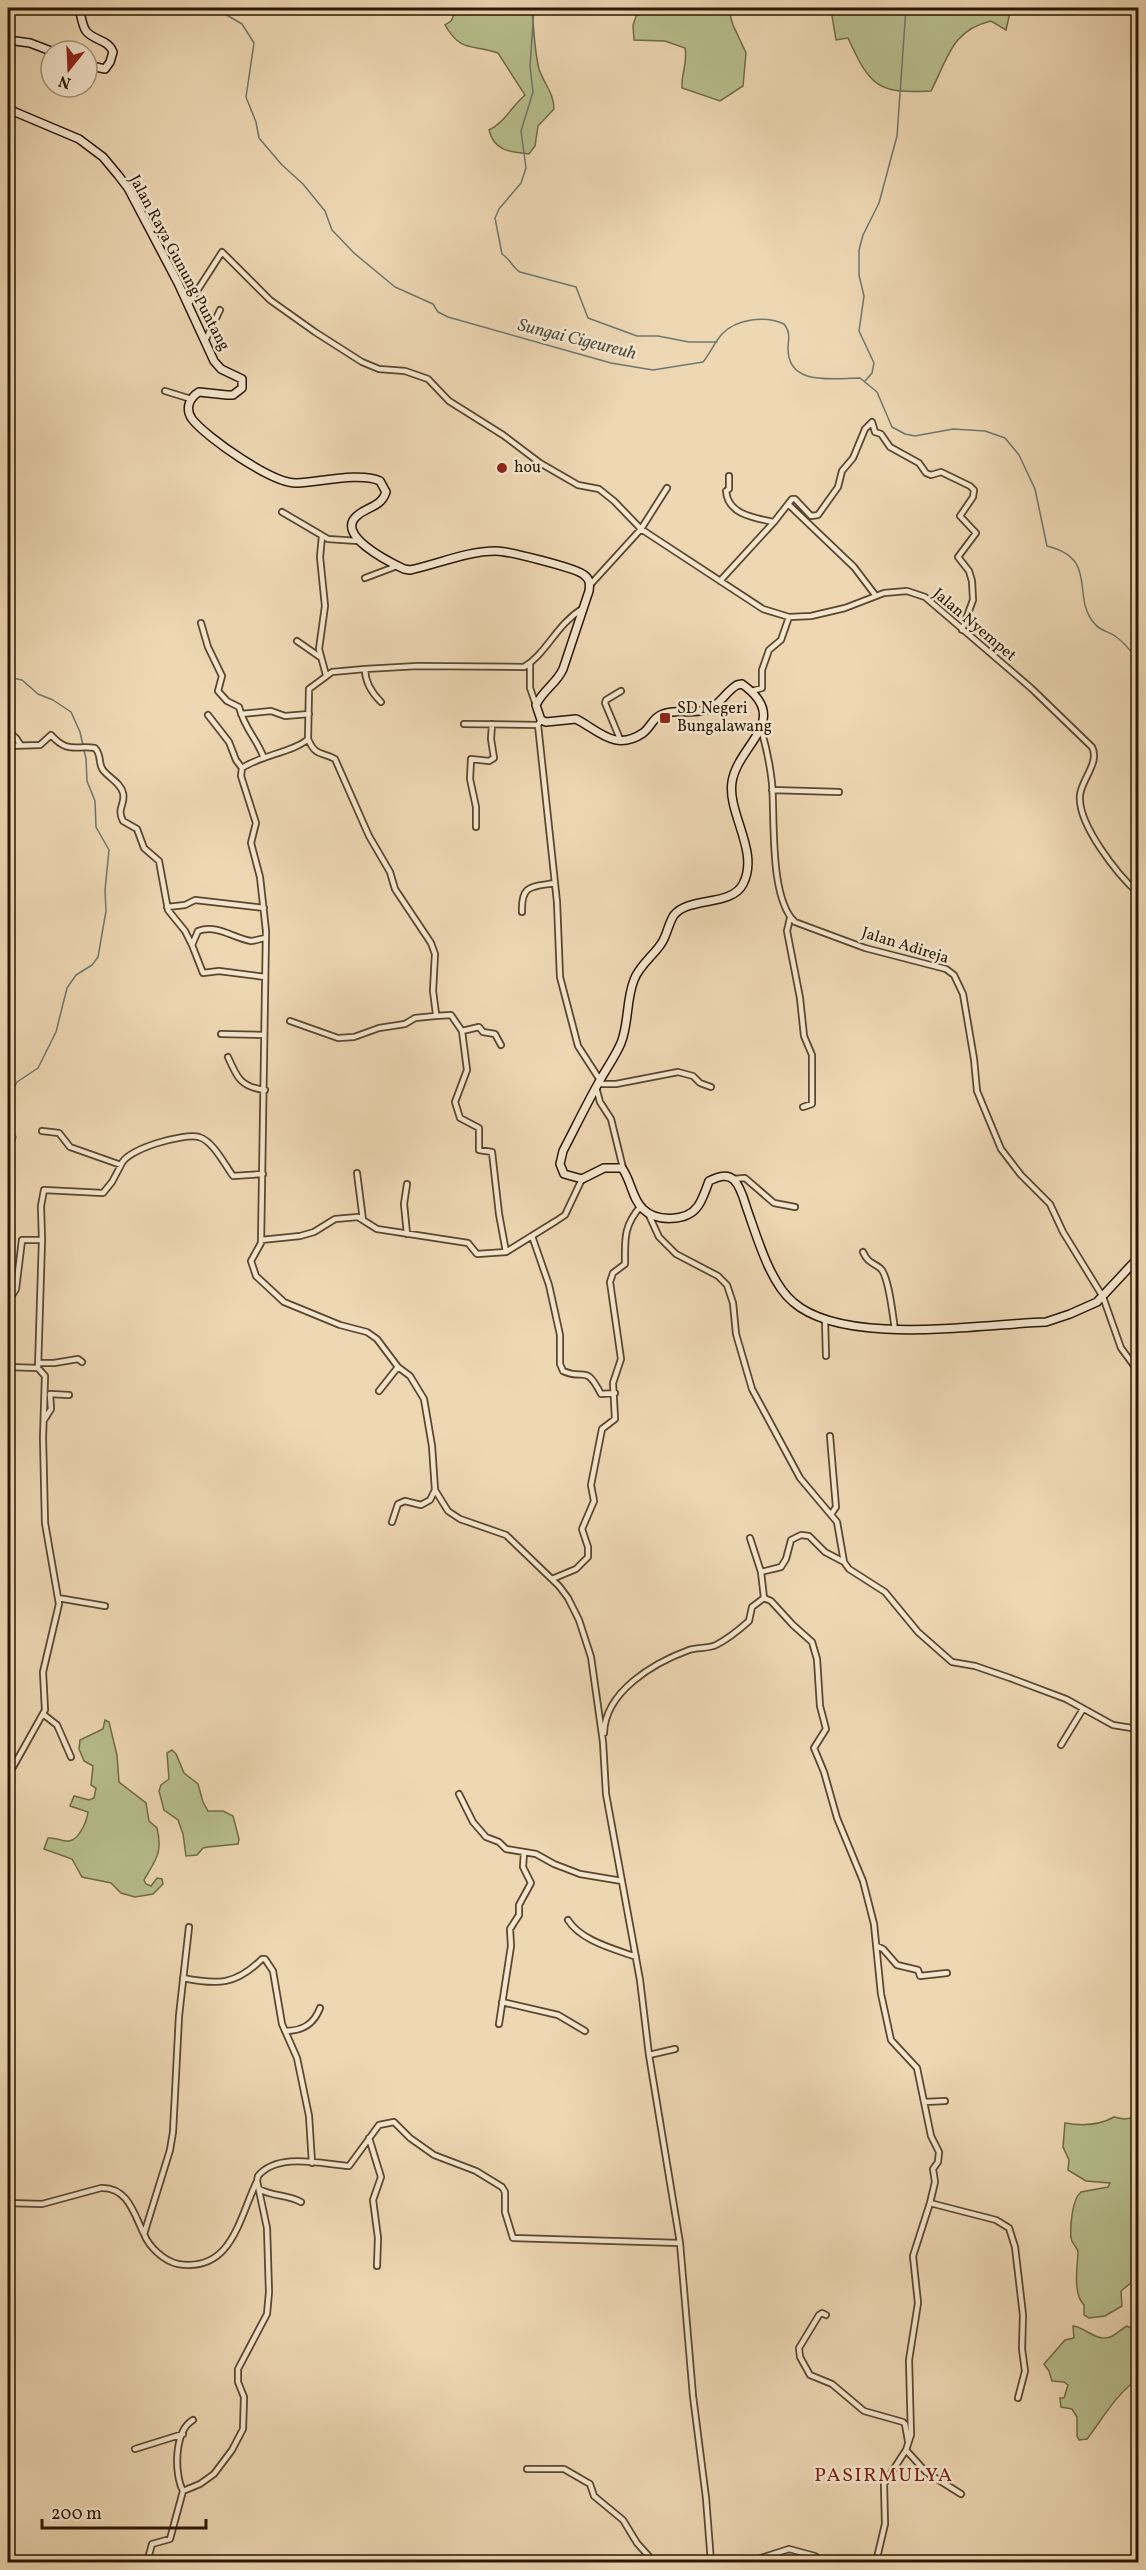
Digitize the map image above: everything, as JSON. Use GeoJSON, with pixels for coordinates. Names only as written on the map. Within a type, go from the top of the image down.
{"type":"FeatureCollection","features":[{"type":"Feature","properties":{"kind":"street"},"geometry":{"type":"LineString","coordinates":[[79,8],[84,29],[88,34],[99,39]]}},
{"type":"Feature","properties":{"kind":"street"},"geometry":{"type":"LineString","coordinates":[[99,39],[107,43],[113,52],[105,69],[99,68]]}},
{"type":"Feature","properties":{"kind":"street"},"geometry":{"type":"LineString","coordinates":[[8,40],[39,46]]}},
{"type":"Feature","properties":{"kind":"street","name":"Jalan Raya Gunung Puntang"},"geometry":{"type":"LineString","coordinates":[[8,109],[76,137],[103,157],[128,188],[204,341],[221,369],[242,379],[242,388],[233,395],[199,392],[191,399]]}},
{"type":"Feature","properties":{"kind":"street","name":"Jalan Nyempet"},"geometry":{"type":"LineString","coordinates":[[188,305],[222,252],[270,300],[315,332],[362,362],[379,369],[405,371],[428,379],[449,401],[503,435],[540,463],[578,485],[599,489],[641,529],[763,609],[789,617],[833,612],[876,596],[900,591],[920,595],[1031,688],[1092,747],[1094,757],[1082,786],[1081,806],[1102,852],[1112,867],[1138,893]]}},
{"type":"Feature","properties":{"kind":"street"},"geometry":{"type":"LineString","coordinates":[[204,341],[220,310]]}},
{"type":"Feature","properties":{"kind":"street"},"geometry":{"type":"LineString","coordinates":[[165,391],[191,399],[189,413],[194,421],[239,458],[272,478],[296,483],[363,477],[380,481],[386,492],[384,498],[378,505],[358,515],[351,523],[351,531],[358,541],[397,566],[410,570],[476,553],[498,551],[581,572],[586,576],[590,585]]}},
{"type":"Feature","properties":{"kind":"street"},"geometry":{"type":"LineString","coordinates":[[720,581],[794,498],[811,516],[818,515],[838,487],[842,471],[853,458],[864,429],[870,422],[888,446],[916,461],[926,473],[931,475],[941,472],[970,486],[974,494],[960,516],[976,535],[958,559],[970,572],[973,598],[962,630]]}},
{"type":"Feature","properties":{"kind":"street"},"geometry":{"type":"LineString","coordinates":[[729,476],[729,489],[726,495],[738,512],[747,517],[774,522]]}},
{"type":"Feature","properties":{"kind":"street"},"geometry":{"type":"LineString","coordinates":[[536,705],[546,688],[560,677],[590,585],[641,529],[667,488]]}},
{"type":"Feature","properties":{"kind":"street"},"geometry":{"type":"LineString","coordinates":[[788,504],[854,567],[876,596]]}},
{"type":"Feature","properties":{"kind":"street"},"geometry":{"type":"LineString","coordinates":[[282,512],[322,536],[337,541],[358,541]]}},
{"type":"Feature","properties":{"kind":"street"},"geometry":{"type":"LineString","coordinates":[[322,536],[320,557],[325,606],[319,644],[320,657],[326,675]]}},
{"type":"Feature","properties":{"kind":"street"},"geometry":{"type":"LineString","coordinates":[[365,578],[397,566]]}},
{"type":"Feature","properties":{"kind":"street"},"geometry":{"type":"LineString","coordinates":[[435,1016],[435,961],[431,943],[395,890],[390,872],[369,836],[335,759],[317,753],[308,738],[309,689],[326,675],[365,669],[418,666],[518,667],[530,663],[567,619],[582,609]]}},
{"type":"Feature","properties":{"kind":"street"},"geometry":{"type":"LineString","coordinates":[[752,691],[762,688],[762,670],[769,650],[781,640],[789,617]]}},
{"type":"Feature","properties":{"kind":"street"},"geometry":{"type":"LineString","coordinates":[[201,622],[210,651],[222,676],[218,691],[227,701],[238,705],[244,726],[259,746],[264,758]]}},
{"type":"Feature","properties":{"kind":"street"},"geometry":{"type":"LineString","coordinates":[[297,641],[320,657]]}},
{"type":"Feature","properties":{"kind":"street"},"geometry":{"type":"LineString","coordinates":[[530,663],[530,688],[540,722],[560,927],[560,976],[574,1036],[598,1084],[600,1102],[611,1119],[624,1171],[640,1206],[648,1213],[658,1217],[686,1216],[699,1205],[710,1181],[721,1176],[732,1179],[745,1178],[774,1203],[795,1207]]}},
{"type":"Feature","properties":{"kind":"street"},"geometry":{"type":"LineString","coordinates":[[365,669],[365,676],[372,693],[381,702]]}},
{"type":"Feature","properties":{"kind":"street"},"geometry":{"type":"LineString","coordinates":[[464,724],[576,719],[601,736],[630,738],[644,732],[660,714],[671,711],[704,710],[715,706],[737,685],[742,684],[760,699],[763,707],[764,719],[761,729],[733,777],[731,790],[744,835],[747,870],[745,881],[740,889],[730,895],[679,911],[674,915],[662,943],[634,979],[622,1040],[561,1158],[564,1174],[582,1179]]}},
{"type":"Feature","properties":{"kind":"street"},"geometry":{"type":"LineString","coordinates":[[620,739],[605,702],[621,691]]}},
{"type":"Feature","properties":{"kind":"street"},"geometry":{"type":"LineString","coordinates":[[241,714],[271,711],[285,716],[309,714]]}},
{"type":"Feature","properties":{"kind":"street"},"geometry":{"type":"LineString","coordinates":[[208,715],[229,742],[242,768],[241,776],[256,823],[251,843],[260,877],[264,908],[266,938],[261,1240],[251,1261],[256,1276],[284,1302],[372,1335],[398,1367],[410,1376],[424,1399],[432,1446],[435,1490],[430,1500],[421,1505],[405,1501],[398,1504],[392,1522]]}},
{"type":"Feature","properties":{"kind":"street"},"geometry":{"type":"LineString","coordinates":[[476,827],[476,807],[470,779],[471,759],[489,761],[494,758],[491,739],[492,724]]}},
{"type":"Feature","properties":{"kind":"street"},"geometry":{"type":"LineString","coordinates":[[761,729],[772,790],[772,840],[781,894],[790,918],[786,931],[800,998],[804,1036],[812,1055],[812,1104],[803,1107]]}},
{"type":"Feature","properties":{"kind":"street"},"geometry":{"type":"LineString","coordinates":[[8,731],[20,744]]}},
{"type":"Feature","properties":{"kind":"street"},"geometry":{"type":"LineString","coordinates":[[8,746],[40,745],[51,735],[58,743],[70,747],[83,749],[93,747],[98,750],[102,769],[122,790],[123,799],[119,812],[123,821],[137,829],[144,848],[159,861],[167,907],[185,931],[203,973],[219,971],[265,977]]}},
{"type":"Feature","properties":{"kind":"street"},"geometry":{"type":"LineString","coordinates":[[242,768],[303,743],[308,738]]}},
{"type":"Feature","properties":{"kind":"street"},"geometry":{"type":"LineString","coordinates":[[772,790],[839,792]]}},
{"type":"Feature","properties":{"kind":"street"},"geometry":{"type":"LineString","coordinates":[[522,912],[522,897],[525,891],[532,887],[554,884]]}},
{"type":"Feature","properties":{"kind":"street"},"geometry":{"type":"LineString","coordinates":[[167,907],[184,905],[195,900],[264,908]]}},
{"type":"Feature","properties":{"kind":"street","name":"Jalan Adireja"},"geometry":{"type":"LineString","coordinates":[[790,918],[801,925],[821,930],[865,948],[946,969],[954,975],[963,994],[975,1059],[977,1091],[1001,1149],[1050,1204],[1063,1232],[1103,1297],[1121,1348],[1138,1371]]}},
{"type":"Feature","properties":{"kind":"street"},"geometry":{"type":"LineString","coordinates":[[192,945],[198,931],[203,929],[225,932],[251,941],[266,938]]}},
{"type":"Feature","properties":{"kind":"street"},"geometry":{"type":"LineString","coordinates":[[290,1021],[338,1038],[354,1037],[379,1028],[405,1024],[415,1018],[451,1015],[462,1031],[467,1070],[458,1090],[456,1104],[459,1118],[479,1128],[480,1151],[492,1152],[506,1252]]}},
{"type":"Feature","properties":{"kind":"street"},"geometry":{"type":"LineString","coordinates":[[462,1031],[479,1027],[483,1032],[495,1034],[501,1045]]}},
{"type":"Feature","properties":{"kind":"street"},"geometry":{"type":"LineString","coordinates":[[221,1034],[264,1035]]}},
{"type":"Feature","properties":{"kind":"street"},"geometry":{"type":"LineString","coordinates":[[228,1057],[237,1077],[247,1087],[264,1090]]}},
{"type":"Feature","properties":{"kind":"street"},"geometry":{"type":"LineString","coordinates":[[598,1084],[616,1084],[678,1072],[693,1076],[700,1083],[711,1087]]}},
{"type":"Feature","properties":{"kind":"street"},"geometry":{"type":"LineString","coordinates":[[1138,1108],[1136,1113],[1138,1122]]}},
{"type":"Feature","properties":{"kind":"street"},"geometry":{"type":"LineString","coordinates":[[42,1131],[59,1133],[70,1147],[121,1165]]}},
{"type":"Feature","properties":{"kind":"street"},"geometry":{"type":"LineString","coordinates":[[8,1776],[44,1714],[46,1698],[43,1672],[59,1604],[45,1523],[43,1422],[45,1376],[38,1365],[41,1206],[44,1190],[103,1193],[127,1156],[147,1146],[178,1138],[203,1139],[220,1154],[233,1176],[262,1174]]}},
{"type":"Feature","properties":{"kind":"street"},"geometry":{"type":"LineString","coordinates":[[261,1240],[307,1234],[335,1219],[358,1216],[377,1229],[468,1243],[477,1254],[481,1255],[506,1252],[565,1215],[582,1179],[604,1168],[618,1167],[624,1171]]}},
{"type":"Feature","properties":{"kind":"street"},"geometry":{"type":"LineString","coordinates":[[357,1173],[363,1220]]}},
{"type":"Feature","properties":{"kind":"street"},"geometry":{"type":"LineString","coordinates":[[732,1179],[739,1187],[763,1252],[784,1295],[795,1305],[825,1320],[845,1326],[895,1330],[1046,1322],[1070,1314],[1103,1297],[1138,1258]]}},
{"type":"Feature","properties":{"kind":"street"},"geometry":{"type":"LineString","coordinates":[[407,1184],[404,1204],[407,1234]]}},
{"type":"Feature","properties":{"kind":"street"},"geometry":{"type":"LineString","coordinates":[[552,1579],[576,1569],[588,1557],[588,1548],[582,1529],[594,1501],[591,1485],[601,1432],[615,1419],[614,1383],[621,1359],[610,1282],[613,1273],[625,1264],[624,1241],[629,1219],[640,1206]]}},
{"type":"Feature","properties":{"kind":"street"},"geometry":{"type":"LineString","coordinates":[[648,1213],[659,1237],[676,1254],[718,1276],[727,1285],[733,1303],[736,1334],[752,1389],[800,1478],[832,1513],[837,1522],[844,1562],[849,1569],[885,1592],[918,1632],[952,1662],[975,1666],[1065,1699],[1113,1725],[1138,1729]]}},
{"type":"Feature","properties":{"kind":"street"},"geometry":{"type":"LineString","coordinates":[[532,1236],[549,1285],[560,1335],[562,1371],[572,1374],[582,1373],[590,1377],[597,1384],[601,1394],[615,1393]]}},
{"type":"Feature","properties":{"kind":"street"},"geometry":{"type":"LineString","coordinates":[[8,1295],[13,1294],[16,1289],[22,1240],[42,1240]]}},
{"type":"Feature","properties":{"kind":"street"},"geometry":{"type":"LineString","coordinates":[[863,1252],[868,1260],[881,1268],[887,1283],[895,1330]]}},
{"type":"Feature","properties":{"kind":"street"},"geometry":{"type":"LineString","coordinates":[[825,1320],[826,1356]]}},
{"type":"Feature","properties":{"kind":"street"},"geometry":{"type":"LineString","coordinates":[[8,1367],[78,1359],[82,1362]]}},
{"type":"Feature","properties":{"kind":"street"},"geometry":{"type":"LineString","coordinates":[[379,1391],[398,1367]]}},
{"type":"Feature","properties":{"kind":"street"},"geometry":{"type":"LineString","coordinates":[[43,1422],[51,1409],[50,1394],[69,1395]]}},
{"type":"Feature","properties":{"kind":"street"},"geometry":{"type":"LineString","coordinates":[[830,1436],[836,1507],[832,1513]]}},
{"type":"Feature","properties":{"kind":"street"},"geometry":{"type":"LineString","coordinates":[[435,1490],[452,1514],[506,1535],[552,1579],[568,1598],[579,1620],[591,1657],[603,1742],[606,1794],[636,1957],[649,2055],[680,2243],[711,2561],[758,2559],[789,2550],[815,2556]]}},
{"type":"Feature","properties":{"kind":"street"},"geometry":{"type":"LineString","coordinates":[[761,1572],[781,1567],[786,1559],[791,1540],[801,1535],[809,1536],[825,1552],[844,1562]]}},
{"type":"Feature","properties":{"kind":"street"},"geometry":{"type":"LineString","coordinates":[[750,1538],[761,1572],[764,1598]]}},
{"type":"Feature","properties":{"kind":"street"},"geometry":{"type":"LineString","coordinates":[[58,1598],[105,1606]]}},
{"type":"Feature","properties":{"kind":"street"},"geometry":{"type":"LineString","coordinates":[[603,1742],[606,1713],[612,1703],[636,1680],[688,1651],[717,1644],[749,1621],[752,1607],[764,1598]]}},
{"type":"Feature","properties":{"kind":"street"},"geometry":{"type":"LineString","coordinates":[[764,1598],[771,1601],[812,1642],[817,1659],[820,1706],[826,1729],[814,1748],[825,1772],[828,1792],[837,1818],[863,1881],[874,1924],[881,1994],[891,2040],[917,2068],[931,2136],[939,2157],[933,2169],[935,2182],[930,2203],[913,2256],[918,2303],[909,2360],[911,2435],[906,2450],[884,2484],[885,2524],[876,2562]]}},
{"type":"Feature","properties":{"kind":"street"},"geometry":{"type":"LineString","coordinates":[[1061,1745],[1083,1709]]}},
{"type":"Feature","properties":{"kind":"street"},"geometry":{"type":"LineString","coordinates":[[44,1714],[57,1725],[71,1757]]}},
{"type":"Feature","properties":{"kind":"street"},"geometry":{"type":"LineString","coordinates":[[459,1794],[473,1822],[487,1838],[499,1842],[506,1849],[537,1854],[554,1864],[580,1874],[622,1881]]}},
{"type":"Feature","properties":{"kind":"street"},"geometry":{"type":"LineString","coordinates":[[499,2024],[511,1946],[510,1929],[519,1915],[519,1905],[531,1883],[523,1867],[524,1852]]}},
{"type":"Feature","properties":{"kind":"street"},"geometry":{"type":"LineString","coordinates":[[568,1920],[573,1927],[594,1940],[636,1957]]}},
{"type":"Feature","properties":{"kind":"street"},"geometry":{"type":"LineString","coordinates":[[144,2234],[170,2150],[173,2132],[183,1978],[189,1927]]}},
{"type":"Feature","properties":{"kind":"street"},"geometry":{"type":"LineString","coordinates":[[877,1946],[883,1948],[897,1965],[918,1970],[920,1976],[947,1972]]}},
{"type":"Feature","properties":{"kind":"street"},"geometry":{"type":"LineString","coordinates":[[183,1978],[213,1982],[228,1981],[247,1974],[262,1959],[265,1959],[273,1971],[285,2031],[297,2058],[306,2100],[312,2163]]}},
{"type":"Feature","properties":{"kind":"street"},"geometry":{"type":"LineString","coordinates":[[502,2002],[558,2015],[585,2031]]}},
{"type":"Feature","properties":{"kind":"street"},"geometry":{"type":"LineString","coordinates":[[285,2031],[297,2030],[312,2024],[320,2007]]}},
{"type":"Feature","properties":{"kind":"street"},"geometry":{"type":"LineString","coordinates":[[649,2055],[675,2049]]}},
{"type":"Feature","properties":{"kind":"street"},"geometry":{"type":"LineString","coordinates":[[924,2102],[945,2101]]}},
{"type":"Feature","properties":{"kind":"street"},"geometry":{"type":"LineString","coordinates":[[8,2203],[42,2204],[110,2188],[123,2195],[151,2247],[175,2263],[199,2265],[220,2254],[229,2244],[260,2173],[282,2162],[349,2166],[379,2125],[394,2122],[410,2138],[434,2155],[459,2163],[497,2182],[505,2192],[505,2212],[513,2238],[680,2243]]}},
{"type":"Feature","properties":{"kind":"street"},"geometry":{"type":"LineString","coordinates":[[369,2138],[381,2177],[373,2200],[378,2238],[377,2266]]}},
{"type":"Feature","properties":{"kind":"street"},"geometry":{"type":"LineString","coordinates":[[183,2491],[204,2482],[220,2468],[243,2429],[244,2397],[238,2382],[238,2369],[267,2314],[269,2292],[267,2228],[257,2181]]}},
{"type":"Feature","properties":{"kind":"street"},"geometry":{"type":"LineString","coordinates":[[258,2189],[272,2196],[287,2196],[301,2202]]}},
{"type":"Feature","properties":{"kind":"street"},"geometry":{"type":"LineString","coordinates":[[930,2203],[996,2220],[1009,2228],[1015,2247],[1023,2315],[1022,2355],[1025,2371],[1018,2398]]}},
{"type":"Feature","properties":{"kind":"street"},"geometry":{"type":"LineString","coordinates":[[826,2315],[822,2313],[819,2315],[799,2348],[800,2357],[810,2375],[832,2384],[864,2411],[903,2422],[908,2444]]}},
{"type":"Feature","properties":{"kind":"street"},"geometry":{"type":"LineString","coordinates":[[147,2562],[152,2544],[167,2541],[171,2536],[183,2491],[177,2471],[183,2434],[187,2423],[193,2420]]}},
{"type":"Feature","properties":{"kind":"street"},"geometry":{"type":"LineString","coordinates":[[135,2449],[183,2434]]}},
{"type":"Feature","properties":{"kind":"street"},"geometry":{"type":"LineString","coordinates":[[906,2450],[926,2472],[961,2494]]}},
{"type":"Feature","properties":{"kind":"street"},"geometry":{"type":"LineString","coordinates":[[527,2469],[561,2468],[590,2484],[592,2494],[623,2520],[637,2543],[654,2562]]}},
{"type":"Feature","properties":{"kind":"green space"},"geometry":{"type":"Polygon","coordinates":[[[457,8],[532,8],[537,61],[554,109],[538,126],[535,146],[529,154],[504,149],[491,137],[489,130],[499,123],[525,95],[498,53],[462,44],[451,34],[445,25],[451,21],[457,8]]]}},
{"type":"Feature","properties":{"kind":"green space"},"geometry":{"type":"Polygon","coordinates":[[[639,8],[728,8],[746,53],[743,86],[720,101],[682,88],[685,48],[665,41],[634,40],[633,25],[639,8]]]}},
{"type":"Feature","properties":{"kind":"green space"},"geometry":{"type":"Polygon","coordinates":[[[834,8],[1011,8],[1006,30],[991,21],[968,31],[953,47],[931,91],[913,92],[887,88],[877,84],[870,77],[848,38],[836,40],[832,16],[834,8]]]}},
{"type":"Feature","properties":{"kind":"green space"},"geometry":{"type":"Polygon","coordinates":[[[105,1720],[109,1722],[117,1755],[119,1782],[146,1803],[149,1821],[157,1828],[159,1850],[144,1880],[151,1886],[157,1878],[162,1879],[163,1884],[153,1894],[135,1897],[121,1893],[111,1883],[82,1877],[72,1859],[44,1849],[48,1838],[73,1840],[84,1825],[88,1812],[70,1806],[74,1796],[89,1800],[94,1798],[96,1788],[91,1785],[93,1766],[84,1761],[79,1749],[80,1740],[103,1729],[105,1720]]]}},
{"type":"Feature","properties":{"kind":"green space"},"geometry":{"type":"Polygon","coordinates":[[[172,1750],[184,1773],[198,1784],[208,1811],[223,1811],[233,1816],[239,1839],[238,1844],[203,1848],[197,1855],[186,1856],[183,1834],[178,1820],[164,1810],[159,1791],[161,1785],[169,1779],[167,1753],[172,1750]]]}},
{"type":"Feature","properties":{"kind":"green space"},"geometry":{"type":"Polygon","coordinates":[[[1114,2117],[1124,2119],[1138,2117],[1138,2279],[1121,2291],[1122,2306],[1105,2316],[1089,2318],[1084,2315],[1084,2305],[1077,2288],[1078,2252],[1071,2238],[1072,2214],[1081,2192],[1108,2187],[1110,2183],[1086,2181],[1068,2170],[1069,2160],[1063,2147],[1065,2123],[1090,2124],[1114,2117]]]}},
{"type":"Feature","properties":{"kind":"green space"},"geometry":{"type":"Polygon","coordinates":[[[1073,2326],[1105,2338],[1127,2326],[1131,2328],[1133,2338],[1137,2341],[1138,2339],[1138,2379],[1116,2399],[1087,2439],[1079,2440],[1077,2417],[1072,2409],[1061,2407],[1060,2398],[1064,2398],[1068,2385],[1064,2382],[1052,2381],[1044,2364],[1065,2340],[1074,2338],[1073,2326]]]}},
{"type":"Feature","properties":{"kind":"waterway","name":"Sungai Cigeureuh"},"geometry":{"type":"LineString","coordinates":[[218,8],[242,24],[254,43],[246,97],[256,122],[259,138],[325,211],[332,230],[354,253],[395,287],[433,304],[438,312],[448,317],[611,363],[653,370],[703,362],[722,334],[743,322],[760,319],[784,324],[789,335],[790,360],[795,369],[814,378],[860,378],[877,392],[892,427],[905,434],[915,436],[953,429],[985,431],[1005,438],[1019,455],[1035,489],[1047,546],[1063,552],[1073,560],[1079,569],[1088,613],[1097,626],[1118,638],[1138,660]]}},
{"type":"Feature","properties":{"kind":"waterway"},"geometry":{"type":"LineString","coordinates":[[534,8],[530,66],[533,92],[521,131],[526,168],[521,183],[499,209],[495,218],[502,254],[520,272],[576,287],[588,318],[637,336],[658,336],[689,342],[717,342]]}},
{"type":"Feature","properties":{"kind":"waterway"},"geometry":{"type":"LineString","coordinates":[[865,381],[872,373],[874,363],[859,331],[864,296],[859,275],[859,250],[863,235],[879,203],[897,136],[906,8]]}},
{"type":"Feature","properties":{"kind":"waterway"},"geometry":{"type":"LineString","coordinates":[[8,677],[22,680],[38,694],[53,700],[71,712],[80,732],[86,759],[87,781],[95,801],[96,827],[109,850],[105,890],[106,911],[98,957],[92,965],[76,975],[67,988],[56,1032],[38,1068],[17,1082],[12,1091],[8,1117],[16,1137],[13,1146],[8,1147]]}},
{"type":"Feature","properties":{"kind":"waterway","name":"Sungai Cigeureuh"},"geometry":{"type":"LineString","coordinates":[[1138,684],[1134,694],[1138,728]]}},
{"type":"Feature","properties":{"kind":"place","name":"hou"},"geometry":{"type":"Point","coordinates":[502,468]}},
{"type":"Feature","properties":{"kind":"place","name":"SD Negeri Bungalawang"},"geometry":{"type":"Point","coordinates":[665,718]}},
{"type":"Feature","properties":{"kind":"district","name":"PASIRMULYA"},"geometry":{"type":"Point","coordinates":[884,2476]}}]}
